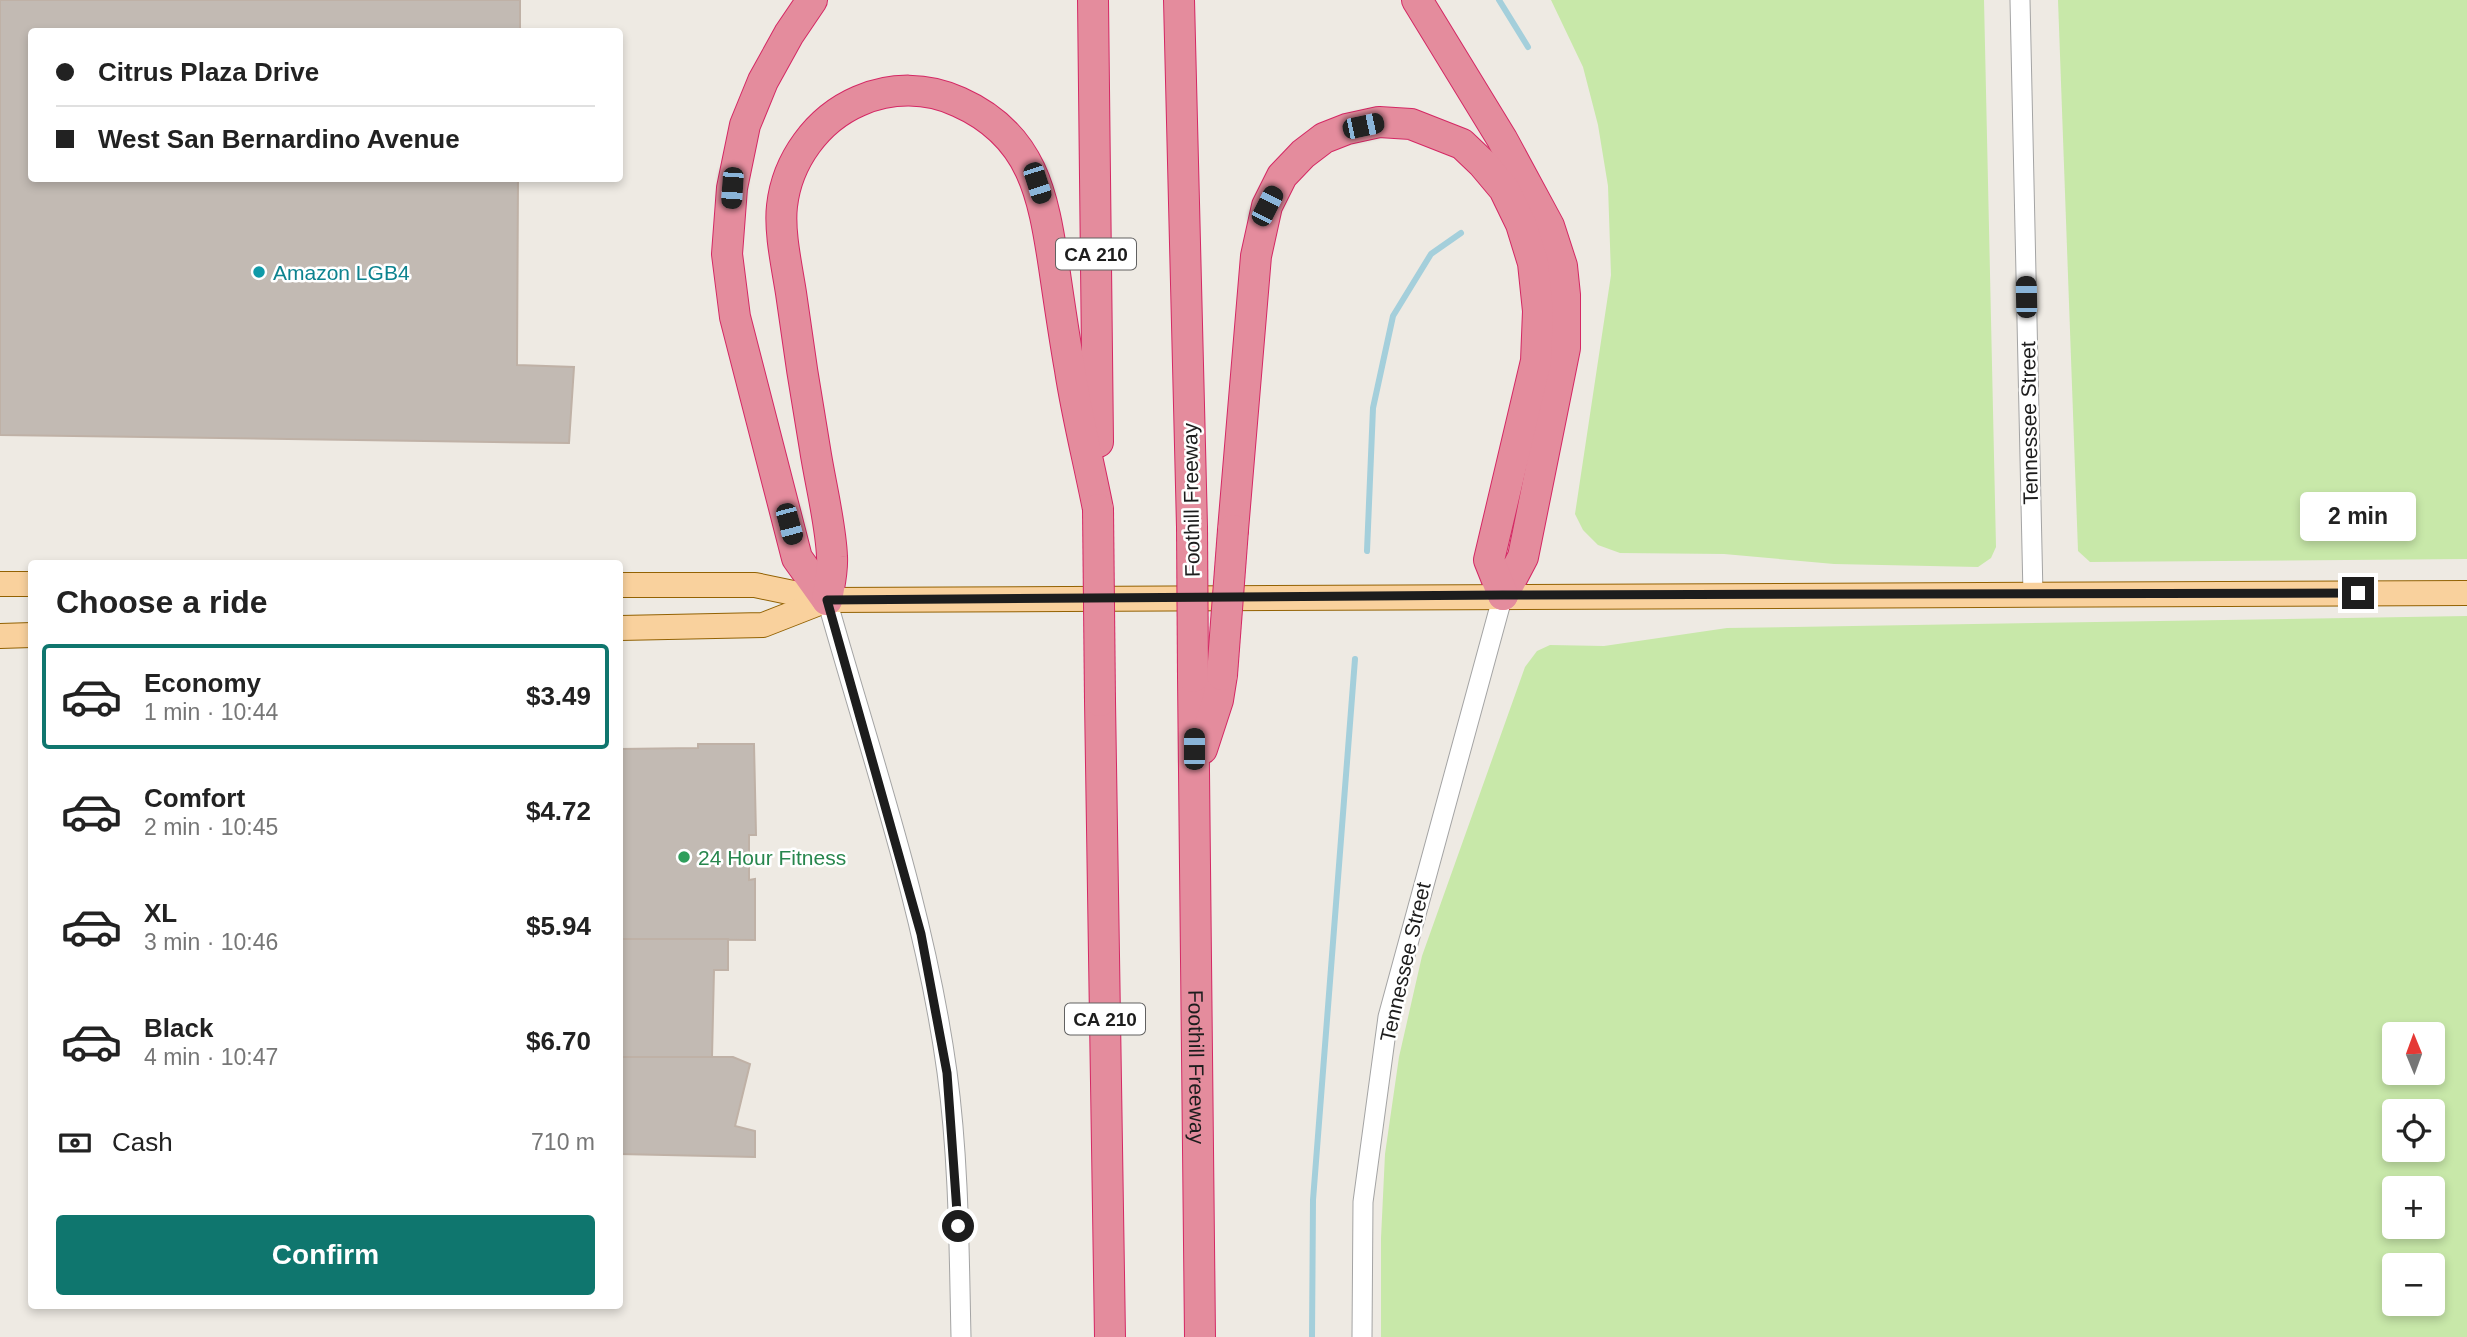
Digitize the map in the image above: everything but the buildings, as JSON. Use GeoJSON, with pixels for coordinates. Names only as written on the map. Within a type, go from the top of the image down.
{"type":"FeatureCollection","features":[{"type":"Feature","properties":{"kind":"highway"},"geometry":{"type":"LineString","coordinates":[[811,0],[763,81],[745,125],[732,188],[727,254],[735,317],[797,558],[827,600]]}},
{"type":"Feature","properties":{"kind":"highway","name":"CA 210"},"geometry":{"type":"LineString","coordinates":[[1093,0],[1110,1337]]}},
{"type":"Feature","properties":{"kind":"highway","name":"Foothill Freeway"},"geometry":{"type":"LineString","coordinates":[[1180,0],[1192,527],[1208,676],[1194,773],[1200,1337]]}},
{"type":"Feature","properties":{"kind":"highway"},"geometry":{"type":"LineString","coordinates":[[1417,0],[1502,139],[1549,226],[1562,266],[1565,348],[1524,557],[1503,595]]}},
{"type":"Feature","properties":{"kind":"highway"},"geometry":{"type":"LineString","coordinates":[[827,600],[833,558],[786,262],[782,209],[789,174],[811,138],[840,109],[865,98],[892,91],[920,90],[947,96],[977,110],[1001,129],[1021,152],[1037,183],[1046,211],[1070,372],[1098,509]]}},
{"type":"Feature","properties":{"kind":"highway"},"geometry":{"type":"LineString","coordinates":[[1208,676],[1233,530],[1256,256],[1267,206],[1282,176],[1303,154],[1324,138],[1347,130],[1379,122],[1411,124],[1462,144],[1504,189],[1521,224],[1533,262],[1538,311],[1536,361],[1489,559],[1503,595]]}},
{"type":"Feature","properties":{"kind":"main road"},"geometry":{"type":"LineString","coordinates":[[0,584],[28,584]]}},
{"type":"Feature","properties":{"kind":"main road"},"geometry":{"type":"LineString","coordinates":[[623,585],[755,585],[827,600],[1503,595],[2467,593]]}},
{"type":"Feature","properties":{"kind":"main road"},"geometry":{"type":"LineString","coordinates":[[623,628],[763,625],[827,600]]}},
{"type":"Feature","properties":{"kind":"main road"},"geometry":{"type":"LineString","coordinates":[[0,636],[28,635]]}},
{"type":"Feature","properties":{"kind":"street","name":"Tennessee Street"},"geometry":{"type":"LineString","coordinates":[[2020,0],[2033,595]]}},
{"type":"Feature","properties":{"kind":"street","name":"Tennessee Street"},"geometry":{"type":"LineString","coordinates":[[1362,1337],[1363,1202],[1388,1017],[1503,595]]}},
{"type":"Feature","properties":{"kind":"street"},"geometry":{"type":"LineString","coordinates":[[827,600],[921,934],[945,1060],[957,1198],[961,1337]]}},
{"type":"Feature","properties":{"kind":"green space"},"geometry":{"type":"Polygon","coordinates":[[[1551,0],[1984,0],[1996,547],[1991,558],[1978,567],[1834,564],[1724,554],[1620,553],[1598,545],[1583,530],[1575,514],[1611,275],[1608,186],[1598,125],[1583,67],[1551,0]]]}},
{"type":"Feature","properties":{"kind":"green space"},"geometry":{"type":"Polygon","coordinates":[[[2058,0],[2467,0],[2467,559],[2090,562],[2078,551],[2058,0]]]}},
{"type":"Feature","properties":{"kind":"green space"},"geometry":{"type":"Polygon","coordinates":[[[2467,616],[2467,1337],[1381,1337],[1381,1238],[1385,1154],[1399,1057],[1422,956],[1525,667],[1537,651],[1550,645],[1604,646],[1727,628],[2467,616]]]}},
{"type":"Feature","properties":{"kind":"waterway"},"geometry":{"type":"LineString","coordinates":[[1499,0],[1528,47]]}},
{"type":"Feature","properties":{"kind":"waterway"},"geometry":{"type":"LineString","coordinates":[[1367,551],[1373,408],[1393,316],[1431,254],[1461,233]]}},
{"type":"Feature","properties":{"kind":"waterway"},"geometry":{"type":"LineString","coordinates":[[1312,1337],[1313,1200],[1355,659]]}},
{"type":"Feature","properties":{"kind":"place","name":"Amazon LGB4"},"geometry":{"type":"Point","coordinates":[259,272]}},
{"type":"Feature","properties":{"kind":"place","name":"24 Hour Fitness"},"geometry":{"type":"Point","coordinates":[684,857]}},
{"type":"Feature","properties":{"kind":"route"},"geometry":{"type":"LineString","coordinates":[[958,1226],[947,1073],[921,934],[827,600],[2358,593]]}}]}
